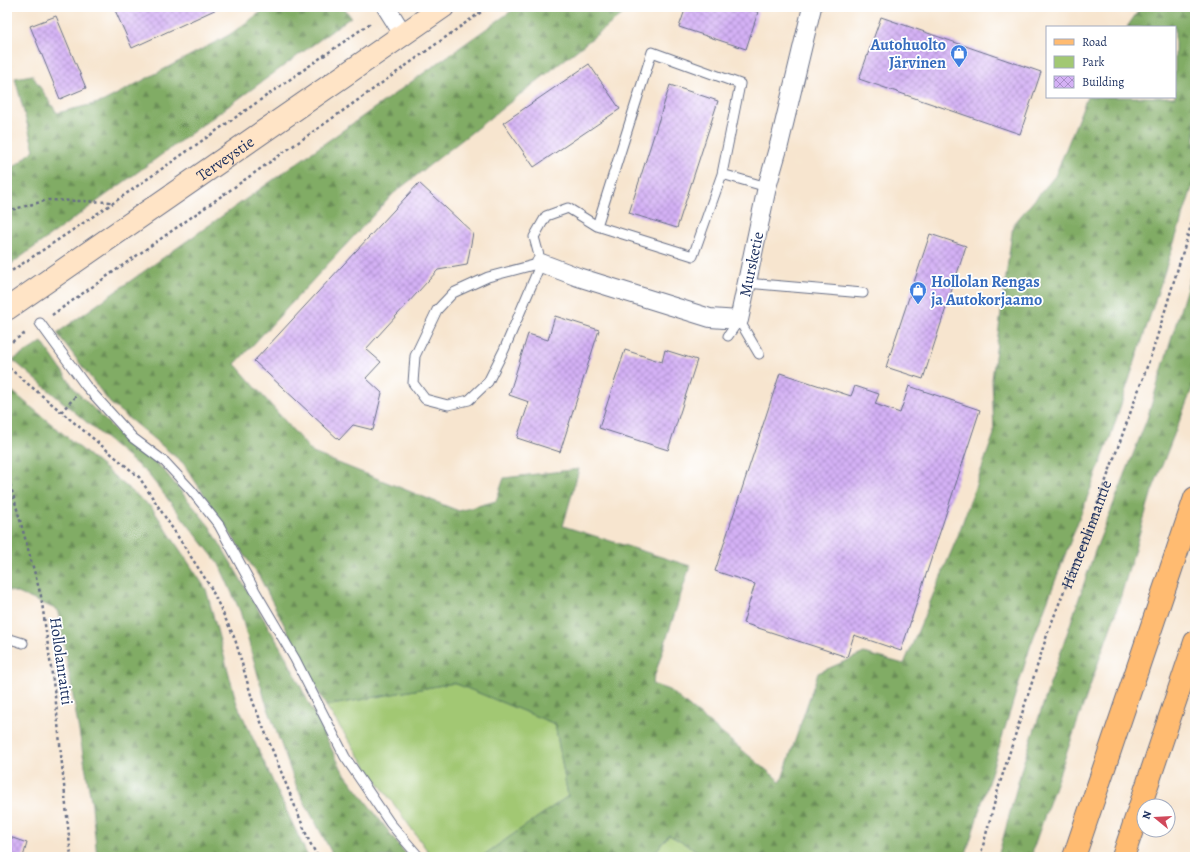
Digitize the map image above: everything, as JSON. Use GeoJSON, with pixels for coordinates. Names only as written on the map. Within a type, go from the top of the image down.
{"type":"FeatureCollection","features":[{"type":"Feature","properties":{"kind":"main road","name":"Terveystie"},"geometry":{"type":"LineString","coordinates":[[7,309],[443,7]]}},
{"type":"Feature","properties":{"kind":"main road"},"geometry":{"type":"LineString","coordinates":[[1074,857],[1195,498]]}},
{"type":"Feature","properties":{"kind":"main road"},"geometry":{"type":"LineString","coordinates":[[1123,857],[1195,642]]}},
{"type":"Feature","properties":{"kind":"street","name":"Mursketie"},"geometry":{"type":"LineString","coordinates":[[541,263],[578,277],[710,318],[739,320],[767,187],[779,145],[812,7]]}},
{"type":"Feature","properties":{"kind":"street"},"geometry":{"type":"LineString","coordinates":[[387,9],[403,34]]}},
{"type":"Feature","properties":{"kind":"lane"},"geometry":{"type":"LineString","coordinates":[[541,263],[481,280],[453,293],[437,310],[415,356],[413,383],[426,399],[448,406],[469,400],[488,382],[504,350],[541,263],[534,237],[546,216],[568,208],[597,226],[693,256],[722,174],[740,84],[652,52],[597,226]]}},
{"type":"Feature","properties":{"kind":"lane"},"geometry":{"type":"LineString","coordinates":[[722,174],[767,187]]}},
{"type":"Feature","properties":{"kind":"lane"},"geometry":{"type":"LineString","coordinates":[[747,283],[863,293]]}},
{"type":"Feature","properties":{"kind":"lane"},"geometry":{"type":"LineString","coordinates":[[728,336],[739,320],[759,354]]}},
{"type":"Feature","properties":{"kind":"lane"},"geometry":{"type":"LineString","coordinates":[[40,324],[86,386],[133,438],[165,462],[191,490],[219,525],[255,591],[295,659],[345,757],[390,823],[419,857]]}},
{"type":"Feature","properties":{"kind":"lane"},"geometry":{"type":"LineString","coordinates":[[7,638],[23,643]]}},
{"type":"Feature","properties":{"kind":"path"},"geometry":{"type":"LineString","coordinates":[[7,345],[40,324],[265,166],[488,7]]}},
{"type":"Feature","properties":{"kind":"path"},"geometry":{"type":"LineString","coordinates":[[7,274],[113,202],[387,9]]}},
{"type":"Feature","properties":{"kind":"path"},"geometry":{"type":"LineString","coordinates":[[7,210],[48,200],[113,202]]}},
{"type":"Feature","properties":{"kind":"path","name":"Hämeenlinnantie"},"geometry":{"type":"LineString","coordinates":[[980,857],[999,786],[1048,632],[1092,519],[1153,350],[1195,212]]}},
{"type":"Feature","properties":{"kind":"path"},"geometry":{"type":"LineString","coordinates":[[9,368],[139,478],[210,586],[235,640],[253,702],[308,841],[318,857]]}},
{"type":"Feature","properties":{"kind":"path"},"geometry":{"type":"LineString","coordinates":[[61,412],[86,386]]}},
{"type":"Feature","properties":{"kind":"path","name":"Hollolanraitti"},"geometry":{"type":"LineString","coordinates":[[7,473],[41,596],[56,703],[71,857]]}},
{"type":"Feature","properties":{"kind":"green space"},"geometry":{"type":"Polygon","coordinates":[[[268,7],[343,7],[351,17],[7,267],[7,173],[34,150],[15,78],[32,75],[57,113],[102,102],[229,35],[268,7]]]}},
{"type":"Feature","properties":{"kind":"green space"},"geometry":{"type":"Polygon","coordinates":[[[517,7],[632,7],[394,193],[235,364],[313,453],[459,511],[496,501],[504,478],[579,469],[563,526],[690,566],[652,684],[669,690],[781,782],[818,673],[864,653],[904,664],[957,538],[994,434],[992,379],[1013,225],[1055,176],[1087,98],[1176,98],[1176,26],[1128,26],[1141,7],[1195,7],[1195,177],[1193,185],[1110,438],[1031,644],[965,857],[708,857],[669,835],[651,857],[481,857],[568,796],[555,724],[454,683],[326,706],[260,578],[183,463],[110,403],[57,333],[517,7]]]}},
{"type":"Feature","properties":{"kind":"green space"},"geometry":{"type":"Polygon","coordinates":[[[1195,261],[1195,381],[1152,491],[1117,609],[1033,849],[1032,857],[998,857],[1023,764],[1095,551],[1147,419],[1195,261]]]}},
{"type":"Feature","properties":{"kind":"green space"},"geometry":{"type":"Polygon","coordinates":[[[42,342],[76,391],[124,439],[162,468],[210,527],[286,657],[342,770],[408,857],[334,857],[297,788],[265,700],[240,611],[219,564],[148,474],[13,360],[42,342]]]}},
{"type":"Feature","properties":{"kind":"green space"},"geometry":{"type":"Polygon","coordinates":[[[7,387],[152,508],[206,589],[237,704],[308,857],[97,857],[92,806],[58,610],[18,593],[7,590],[7,387]]]}},
{"type":"Feature","properties":{"kind":"green space"},"geometry":{"type":"Polygon","coordinates":[[[454,683],[555,724],[568,796],[481,857],[432,857],[364,763],[326,706],[454,683]]]}},
{"type":"Feature","properties":{"kind":"green space"},"geometry":{"type":"Polygon","coordinates":[[[669,835],[708,857],[651,857],[669,835]]]}},
{"type":"Feature","properties":{"kind":"building"},"geometry":{"type":"Polygon","coordinates":[[[221,7],[132,48],[114,8],[221,7]]]}},
{"type":"Feature","properties":{"kind":"building"},"geometry":{"type":"Polygon","coordinates":[[[686,7],[742,7],[758,12],[746,49],[679,27],[686,7]]]}},
{"type":"Feature","properties":{"kind":"building"},"geometry":{"type":"Polygon","coordinates":[[[56,16],[86,88],[60,99],[30,26],[56,16]]]}},
{"type":"Feature","properties":{"kind":"building"},"geometry":{"type":"Polygon","coordinates":[[[881,17],[1041,72],[1020,134],[859,79],[881,17]]]}},
{"type":"Feature","properties":{"kind":"building"},"geometry":{"type":"Polygon","coordinates":[[[589,64],[620,109],[534,167],[503,123],[589,64]]]}},
{"type":"Feature","properties":{"kind":"building"},"geometry":{"type":"Polygon","coordinates":[[[670,85],[718,101],[677,228],[629,213],[670,85]]]}},
{"type":"Feature","properties":{"kind":"building"},"geometry":{"type":"Polygon","coordinates":[[[419,183],[473,233],[467,265],[438,270],[366,349],[381,362],[366,378],[382,393],[373,430],[353,425],[339,440],[254,361],[419,183]]]}},
{"type":"Feature","properties":{"kind":"building"},"geometry":{"type":"Polygon","coordinates":[[[930,234],[966,246],[923,379],[886,367],[930,234]]]}},
{"type":"Feature","properties":{"kind":"building"},"geometry":{"type":"Polygon","coordinates":[[[555,316],[599,330],[560,452],[517,438],[529,402],[509,395],[528,334],[548,340],[555,316]]]}},
{"type":"Feature","properties":{"kind":"building"},"geometry":{"type":"Polygon","coordinates":[[[625,350],[662,362],[665,350],[697,360],[668,450],[599,428],[625,350]]]}},
{"type":"Feature","properties":{"kind":"building"},"geometry":{"type":"Polygon","coordinates":[[[780,373],[851,396],[855,386],[879,394],[875,404],[900,413],[909,386],[980,410],[901,651],[854,635],[847,657],[743,623],[755,584],[715,571],[780,373]]]}},
{"type":"Feature","properties":{"kind":"building"},"geometry":{"type":"Polygon","coordinates":[[[7,836],[27,843],[23,857],[7,857],[7,836]]]}},
{"type":"Feature","properties":{"kind":"place","name":"Autohuolto Järvinen"},"geometry":{"type":"Point","coordinates":[959,68]}},
{"type":"Feature","properties":{"kind":"place","name":"Hollolan Rengas ja Autokorjaamo"},"geometry":{"type":"Point","coordinates":[918,305]}}]}
